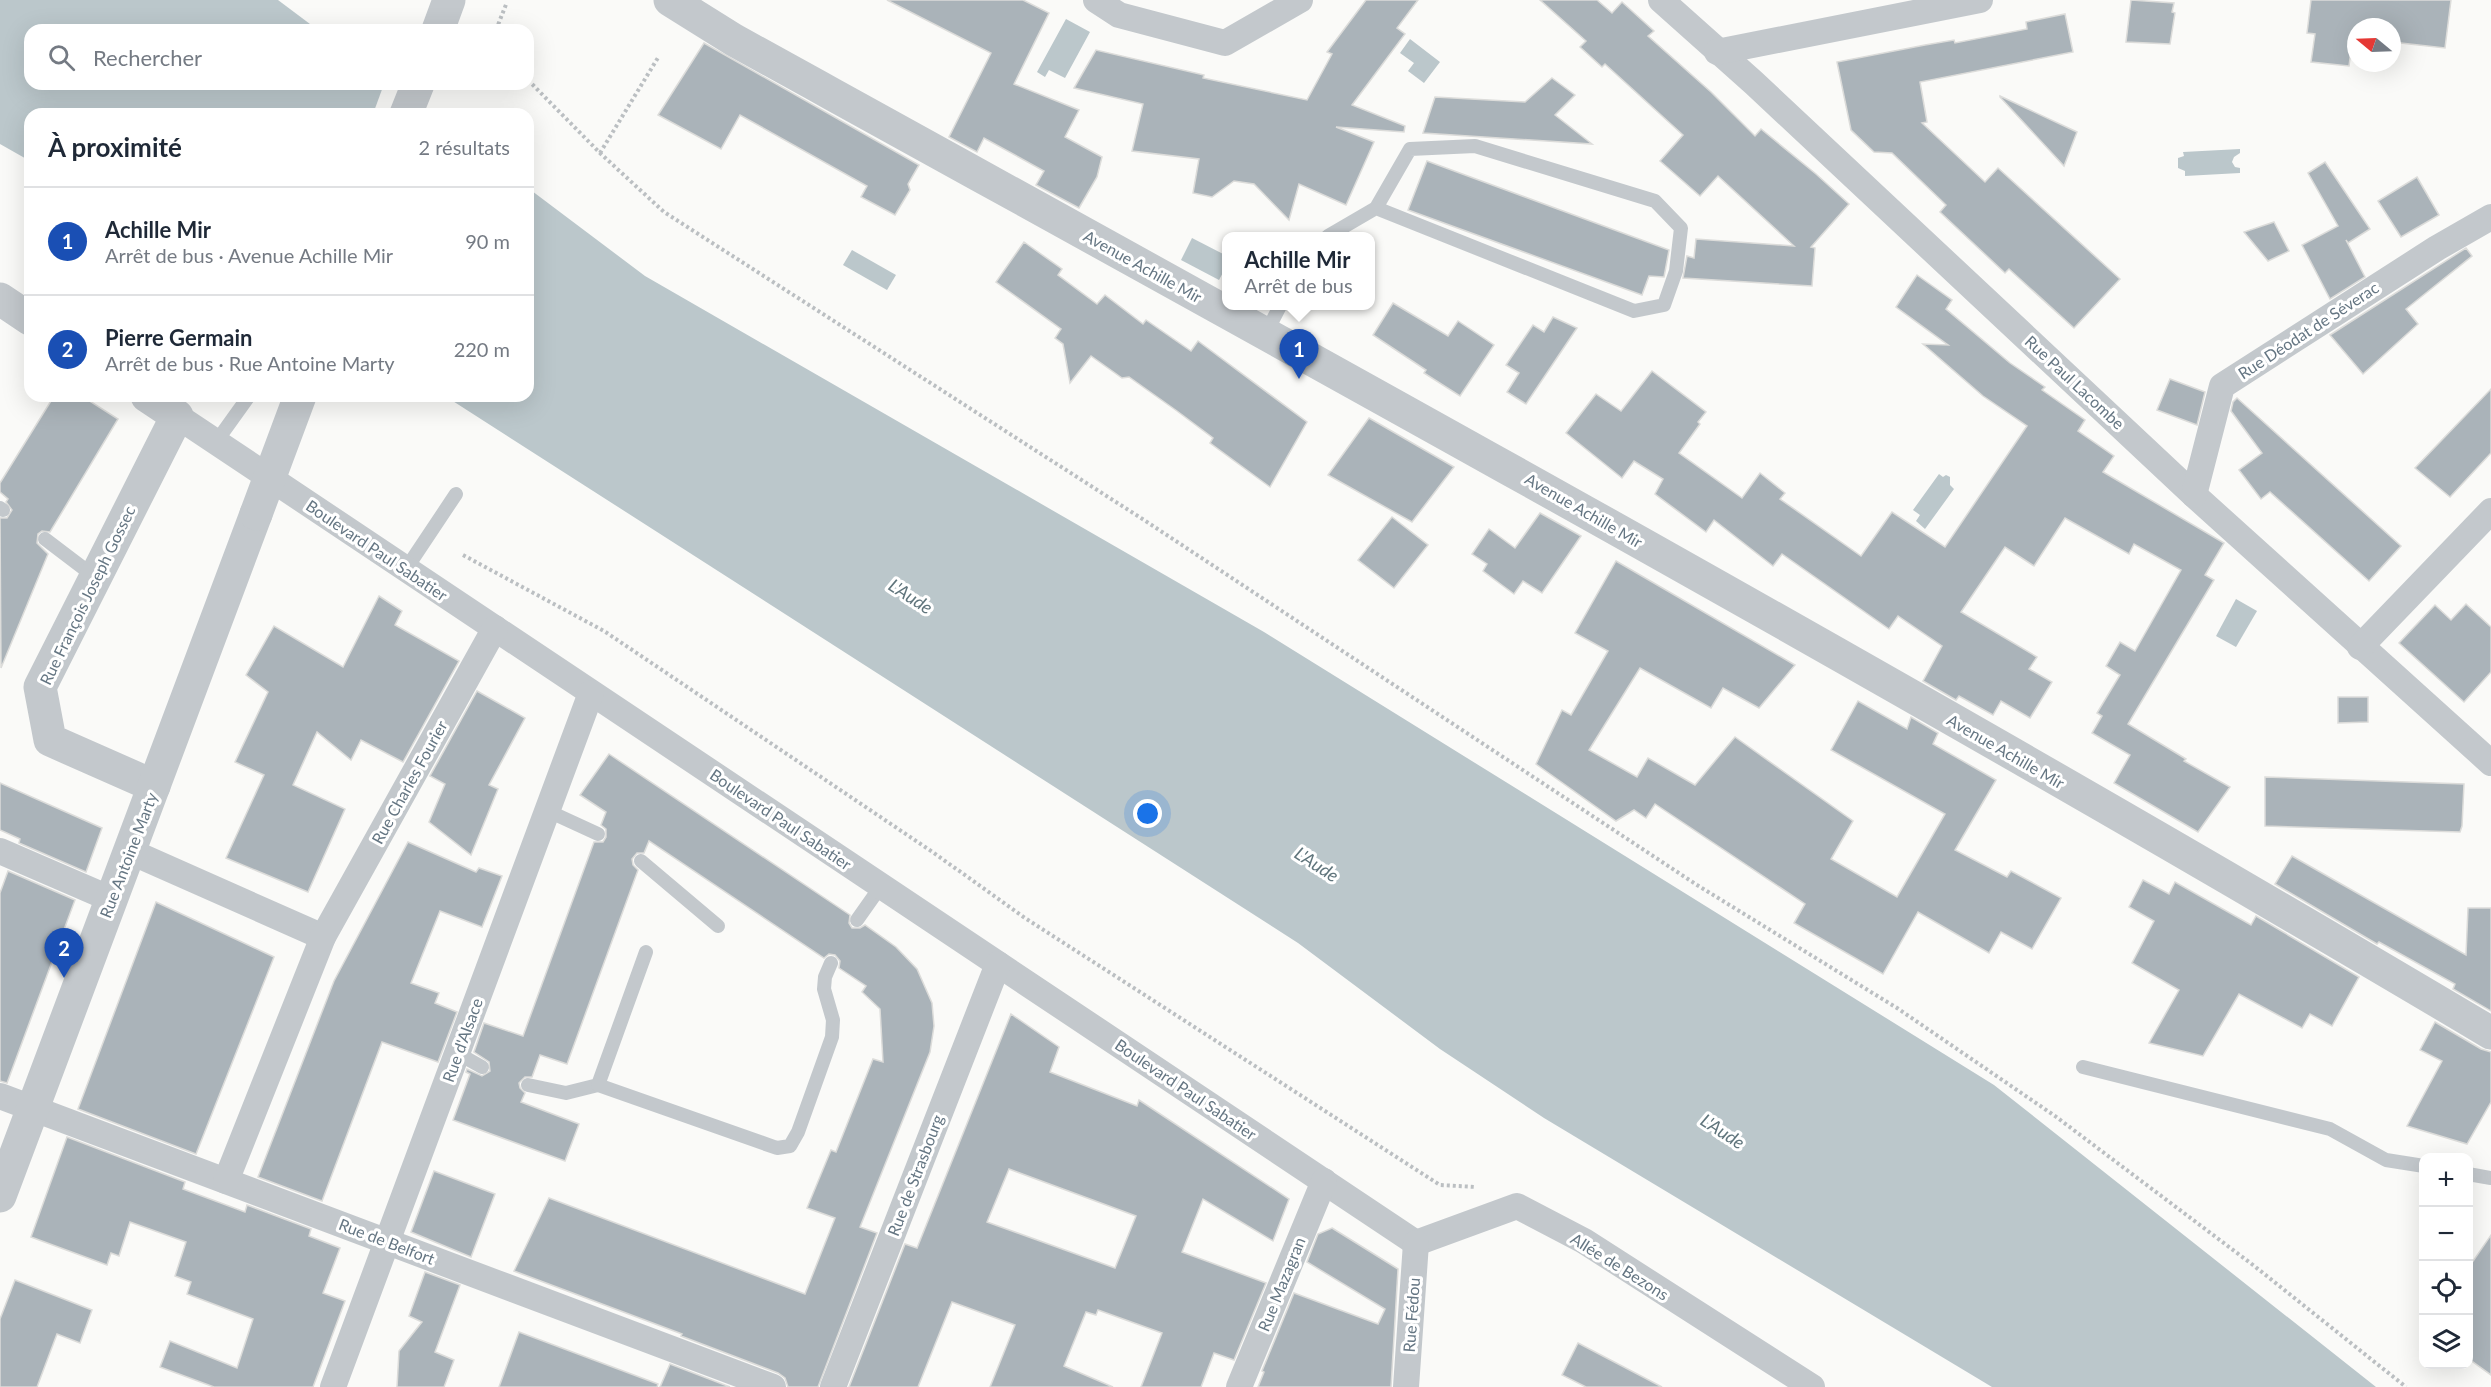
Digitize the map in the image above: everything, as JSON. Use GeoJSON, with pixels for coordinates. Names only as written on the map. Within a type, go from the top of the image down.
{"type":"FeatureCollection","features":[{"type":"Feature","properties":{"kind":"street"},"geometry":{"type":"LineString","coordinates":[[440,24],[449,0]]}},
{"type":"Feature","properties":{"kind":"street","name":"Avenue Achille Mir"},"geometry":{"type":"LineString","coordinates":[[670,0],[734,40],[1222,294]]}},
{"type":"Feature","properties":{"kind":"street"},"geometry":{"type":"LineString","coordinates":[[1096,0],[1119,15],[1226,43],[1300,0]]}},
{"type":"Feature","properties":{"kind":"street","name":"Rue Paul Lacombe"},"geometry":{"type":"LineString","coordinates":[[1661,0],[1763,91],[2194,495],[2360,647],[2491,762]]}},
{"type":"Feature","properties":{"kind":"street"},"geometry":{"type":"LineString","coordinates":[[1717,52],[1980,0]]}},
{"type":"Feature","properties":{"kind":"street"},"geometry":{"type":"LineString","coordinates":[[408,108],[416,90]]}},
{"type":"Feature","properties":{"kind":"street","name":"Rue Déodat de Séverac"},"geometry":{"type":"LineString","coordinates":[[2194,495],[2222,386],[2437,248],[2491,217]]}},
{"type":"Feature","properties":{"kind":"street"},"geometry":{"type":"LineString","coordinates":[[0,299],[24,315]]}},
{"type":"Feature","properties":{"kind":"street","name":"Avenue Achille Mir"},"geometry":{"type":"LineString","coordinates":[[1254,310],[1507,466],[2266,900],[2491,1034]]}},
{"type":"Feature","properties":{"kind":"street","name":"Boulevard Paul Sabatier"},"geometry":{"type":"LineString","coordinates":[[156,402],[1416,1243]]}},
{"type":"Feature","properties":{"kind":"street","name":"Rue Antoine Marty"},"geometry":{"type":"LineString","coordinates":[[0,1196],[298,402]]}},
{"type":"Feature","properties":{"kind":"street","name":"Rue François Joseph Gossec"},"geometry":{"type":"LineString","coordinates":[[154,786],[50,740],[40,687],[177,416]]}},
{"type":"Feature","properties":{"kind":"street"},"geometry":{"type":"LineString","coordinates":[[2360,647],[2491,511]]}},
{"type":"Feature","properties":{"kind":"street","name":"Rue Charles Fourier"},"geometry":{"type":"LineString","coordinates":[[226,1181],[323,937],[495,628]]}},
{"type":"Feature","properties":{"kind":"street","name":"Rue d'Alsace"},"geometry":{"type":"LineString","coordinates":[[333,1387],[591,693]]}},
{"type":"Feature","properties":{"kind":"street"},"geometry":{"type":"LineString","coordinates":[[0,851],[111,900]]}},
{"type":"Feature","properties":{"kind":"street"},"geometry":{"type":"LineString","coordinates":[[129,851],[323,937]]}},
{"type":"Feature","properties":{"kind":"street","name":"Rue de Strasbourg"},"geometry":{"type":"LineString","coordinates":[[833,1387],[998,964]]}},
{"type":"Feature","properties":{"kind":"street","name":"Rue de Belfort"},"geometry":{"type":"LineString","coordinates":[[0,1096],[773,1387]]}},
{"type":"Feature","properties":{"kind":"street","name":"Rue Mazagran"},"geometry":{"type":"LineString","coordinates":[[1239,1387],[1324,1181]]}},
{"type":"Feature","properties":{"kind":"street","name":"Allée de Bezons"},"geometry":{"type":"LineString","coordinates":[[1416,1243],[1517,1206],[1584,1241],[1812,1387]]}},
{"type":"Feature","properties":{"kind":"street","name":"Rue Fédou"},"geometry":{"type":"LineString","coordinates":[[1406,1387],[1416,1243]]}},
{"type":"Feature","properties":{"kind":"lane"},"geometry":{"type":"LineString","coordinates":[[1336,232],[1376,208],[1410,148],[1475,146],[1655,201],[1681,228],[1676,271],[1664,305],[1634,311],[1376,208]]}},
{"type":"Feature","properties":{"kind":"lane"},"geometry":{"type":"LineString","coordinates":[[216,442],[245,402]]}},
{"type":"Feature","properties":{"kind":"lane"},"geometry":{"type":"LineString","coordinates":[[406,569],[456,494]]}},
{"type":"Feature","properties":{"kind":"lane"},"geometry":{"type":"LineString","coordinates":[[45,539],[95,577]]}},
{"type":"Feature","properties":{"kind":"lane"},"geometry":{"type":"LineString","coordinates":[[548,811],[597,834]]}},
{"type":"Feature","properties":{"kind":"lane"},"geometry":{"type":"LineString","coordinates":[[641,861],[718,926]]}},
{"type":"Feature","properties":{"kind":"lane"},"geometry":{"type":"LineString","coordinates":[[857,920],[881,886]]}},
{"type":"Feature","properties":{"kind":"lane"},"geometry":{"type":"LineString","coordinates":[[598,1085],[646,952]]}},
{"type":"Feature","properties":{"kind":"lane"},"geometry":{"type":"LineString","coordinates":[[528,1085],[566,1093],[598,1085],[777,1148],[790,1146],[798,1132],[832,1037],[832,1020],[824,989],[825,977],[831,963]]}},
{"type":"Feature","properties":{"kind":"lane"},"geometry":{"type":"LineString","coordinates":[[457,1053],[482,1067]]}},
{"type":"Feature","properties":{"kind":"lane"},"geometry":{"type":"LineString","coordinates":[[2083,1067],[2330,1129],[2386,1160],[2419,1165]]}},
{"type":"Feature","properties":{"kind":"lane"},"geometry":{"type":"LineString","coordinates":[[2473,1175],[2491,1178]]}},
{"type":"Feature","properties":{"kind":"path"},"geometry":{"type":"LineString","coordinates":[[498,24],[507,2]]}},
{"type":"Feature","properties":{"kind":"path"},"geometry":{"type":"LineString","coordinates":[[600,153],[659,56]]}},
{"type":"Feature","properties":{"kind":"path"},"geometry":{"type":"LineString","coordinates":[[534,86],[600,153],[664,212],[1144,520],[1697,885],[1917,1021],[2064,1123],[2253,1265],[2406,1387]]}},
{"type":"Feature","properties":{"kind":"path"},"geometry":{"type":"LineString","coordinates":[[463,555],[604,631],[934,853],[1045,931],[1440,1185],[1464,1187]]}},
{"type":"Feature","properties":{"kind":"water"},"geometry":{"type":"Polygon","coordinates":[[[0,0],[278,0],[310,24],[24,24],[24,90],[397,90],[421,108],[24,108],[24,158],[0,144],[0,0]]]}},
{"type":"Feature","properties":{"kind":"water"},"geometry":{"type":"Polygon","coordinates":[[[1066,19],[1090,32],[1065,78],[1049,70],[1045,77],[1037,72],[1066,19]]]}},
{"type":"Feature","properties":{"kind":"water"},"geometry":{"type":"Polygon","coordinates":[[[1410,39],[1440,62],[1424,83],[1408,71],[1414,63],[1400,53],[1410,39]]]}},
{"type":"Feature","properties":{"kind":"water"},"geometry":{"type":"Polygon","coordinates":[[[2240,149],[2240,153],[2234,157],[2232,162],[2235,167],[2240,168],[2240,173],[2185,176],[2185,171],[2178,168],[2178,158],[2184,156],[2183,152],[2240,149]]]}},
{"type":"Feature","properties":{"kind":"water","name":"L'Aude"},"geometry":{"type":"Polygon","coordinates":[[[534,193],[645,276],[1264,632],[1994,1085],[2376,1387],[1992,1387],[1544,1118],[1440,1049],[1298,943],[454,402],[534,402],[534,193]]]}},
{"type":"Feature","properties":{"kind":"water"},"geometry":{"type":"Polygon","coordinates":[[[1192,238],[1222,253],[1222,274],[1219,280],[1181,260],[1192,238]]]}},
{"type":"Feature","properties":{"kind":"water"},"geometry":{"type":"Polygon","coordinates":[[[852,250],[896,275],[887,290],[843,265],[852,250]]]}},
{"type":"Feature","properties":{"kind":"water"},"geometry":{"type":"Polygon","coordinates":[[[1939,474],[1943,477],[1946,475],[1950,477],[1950,485],[1954,489],[1925,529],[1916,521],[1920,515],[1913,510],[1939,474]]]}},
{"type":"Feature","properties":{"kind":"water"},"geometry":{"type":"Polygon","coordinates":[[[2236,599],[2257,611],[2236,647],[2216,636],[2236,599]]]}},
{"type":"Feature","properties":{"kind":"pier"},"geometry":{"type":"Polygon","coordinates":[[[382,90],[402,90],[424,108],[375,108],[382,90]]]}},
{"type":"Feature","properties":{"kind":"building"},"geometry":{"type":"Polygon","coordinates":[[[887,0],[1023,0],[1049,13],[1014,84],[1079,110],[1065,137],[1102,157],[1097,177],[1079,208],[1036,185],[1044,171],[984,138],[977,152],[949,137],[991,53],[887,0]]]}},
{"type":"Feature","properties":{"kind":"building"},"geometry":{"type":"Polygon","coordinates":[[[1366,0],[1418,0],[1397,28],[1405,34],[1352,105],[1405,126],[1404,132],[1336,127],[1374,142],[1346,205],[1299,184],[1289,220],[1254,184],[1234,181],[1212,197],[1193,193],[1199,159],[1132,151],[1143,104],[1074,88],[1096,50],[1204,75],[1203,78],[1307,100],[1332,54],[1327,52],[1366,0]]]}},
{"type":"Feature","properties":{"kind":"building"},"geometry":{"type":"Polygon","coordinates":[[[1540,0],[1597,0],[1612,13],[1622,2],[1654,31],[1648,36],[1711,92],[1755,136],[1761,129],[1849,204],[1811,247],[1815,248],[1812,286],[1683,278],[1687,256],[1694,258],[1696,239],[1794,246],[1718,176],[1700,196],[1660,161],[1683,135],[1605,64],[1602,67],[1580,47],[1586,41],[1540,0]]]}},
{"type":"Feature","properties":{"kind":"building"},"geometry":{"type":"Polygon","coordinates":[[[2131,0],[2174,3],[2172,12],[2175,13],[2170,44],[2126,42],[2131,0]]]}},
{"type":"Feature","properties":{"kind":"building"},"geometry":{"type":"Polygon","coordinates":[[[2311,0],[2451,0],[2445,48],[2401,43],[2401,18],[2347,18],[2347,66],[2311,62],[2315,34],[2307,33],[2311,0]]]}},
{"type":"Feature","properties":{"kind":"building"},"geometry":{"type":"Polygon","coordinates":[[[2065,14],[2073,52],[1920,82],[1927,122],[1922,123],[1985,182],[1998,168],[2120,279],[2074,328],[2009,269],[2005,273],[1940,212],[1946,205],[1892,153],[1874,152],[1851,130],[1837,62],[2027,29],[2026,22],[2065,14]]]}},
{"type":"Feature","properties":{"kind":"building"},"geometry":{"type":"Polygon","coordinates":[[[704,43],[919,165],[908,184],[910,190],[895,215],[861,197],[867,186],[740,115],[721,149],[658,115],[704,43]]]}},
{"type":"Feature","properties":{"kind":"building"},"geometry":{"type":"Polygon","coordinates":[[[1552,78],[1575,95],[1555,115],[1592,144],[1423,133],[1435,97],[1525,102],[1552,78]]]}},
{"type":"Feature","properties":{"kind":"building"},"geometry":{"type":"Polygon","coordinates":[[[2000,97],[2077,132],[2064,166],[2000,97]]]}},
{"type":"Feature","properties":{"kind":"building"},"geometry":{"type":"Polygon","coordinates":[[[1427,161],[1669,250],[1664,277],[1649,276],[1642,295],[1408,210],[1427,161]]]}},
{"type":"Feature","properties":{"kind":"building"},"geometry":{"type":"Polygon","coordinates":[[[2325,162],[2370,229],[2348,243],[2346,240],[2365,277],[2330,299],[2302,245],[2338,226],[2308,173],[2325,162]]]}},
{"type":"Feature","properties":{"kind":"building"},"geometry":{"type":"Polygon","coordinates":[[[2417,177],[2439,215],[2401,237],[2378,201],[2417,177]]]}},
{"type":"Feature","properties":{"kind":"building"},"geometry":{"type":"Polygon","coordinates":[[[2274,222],[2289,251],[2268,261],[2244,232],[2274,222]]]}},
{"type":"Feature","properties":{"kind":"building"},"geometry":{"type":"Polygon","coordinates":[[[1024,242],[1062,269],[1058,275],[1097,304],[1105,295],[1143,324],[1146,320],[1191,351],[1198,341],[1307,422],[1270,487],[1210,443],[1213,438],[1177,411],[1129,377],[1122,378],[1091,356],[1070,383],[1063,344],[1055,338],[1061,329],[996,282],[1024,242]]]}},
{"type":"Feature","properties":{"kind":"building"},"geometry":{"type":"Polygon","coordinates":[[[2466,248],[2472,256],[2406,309],[2418,324],[2363,374],[2330,335],[2466,248]]]}},
{"type":"Feature","properties":{"kind":"building"},"geometry":{"type":"Polygon","coordinates":[[[1917,275],[1952,300],[1946,309],[2010,363],[2045,387],[2042,390],[2085,420],[2078,431],[2114,456],[2103,472],[2224,543],[2205,575],[2214,580],[2128,724],[2186,759],[2184,761],[2230,787],[2198,832],[2114,783],[2130,755],[2092,733],[2102,716],[2097,713],[2120,675],[2106,666],[2120,642],[2135,651],[2181,570],[2134,544],[2129,554],[2065,518],[2034,566],[2005,547],[1961,612],[2037,657],[2029,669],[2052,682],[2030,718],[2001,701],[1993,715],[1959,696],[1956,700],[1923,681],[1942,646],[1898,616],[1889,629],[1782,554],[1773,566],[1714,520],[1706,532],[1655,494],[1663,479],[1634,461],[1622,478],[1566,433],[1596,394],[1621,411],[1652,371],[1706,412],[1679,453],[1742,498],[1760,473],[1785,493],[1780,499],[1861,556],[1892,512],[1945,547],[2027,426],[1983,396],[1923,344],[1948,345],[1896,307],[1917,275]]]}},
{"type":"Feature","properties":{"kind":"building"},"geometry":{"type":"Polygon","coordinates":[[[1393,303],[1448,336],[1458,321],[1494,345],[1460,396],[1424,373],[1426,370],[1373,335],[1393,303]]]}},
{"type":"Feature","properties":{"kind":"building"},"geometry":{"type":"Polygon","coordinates":[[[1553,317],[1577,328],[1526,404],[1507,392],[1519,373],[1506,365],[1533,325],[1544,332],[1553,317]]]}},
{"type":"Feature","properties":{"kind":"building"},"geometry":{"type":"Polygon","coordinates":[[[2170,379],[2205,392],[2197,425],[2157,410],[2170,379]]]}},
{"type":"Feature","properties":{"kind":"building"},"geometry":{"type":"Polygon","coordinates":[[[2491,389],[2491,453],[2450,497],[2415,468],[2491,389]]]}},
{"type":"Feature","properties":{"kind":"building"},"geometry":{"type":"Polygon","coordinates":[[[2237,398],[2401,546],[2369,581],[2270,492],[2261,499],[2239,470],[2262,453],[2231,411],[2233,402],[2237,398]]]}},
{"type":"Feature","properties":{"kind":"building"},"geometry":{"type":"Polygon","coordinates":[[[50,402],[91,402],[118,419],[50,532],[42,531],[38,534],[37,543],[48,554],[1,668],[0,518],[7,518],[12,510],[6,502],[8,499],[0,492],[0,483],[50,402]]]}},
{"type":"Feature","properties":{"kind":"building"},"geometry":{"type":"Polygon","coordinates":[[[1369,418],[1454,467],[1412,522],[1328,475],[1369,418]]]}},
{"type":"Feature","properties":{"kind":"building"},"geometry":{"type":"Polygon","coordinates":[[[1540,513],[1581,536],[1542,593],[1523,581],[1514,594],[1483,571],[1487,564],[1472,554],[1489,529],[1515,548],[1540,513]]]}},
{"type":"Feature","properties":{"kind":"building"},"geometry":{"type":"Polygon","coordinates":[[[1392,517],[1428,545],[1394,588],[1358,560],[1392,517]]]}},
{"type":"Feature","properties":{"kind":"building"},"geometry":{"type":"Polygon","coordinates":[[[1616,561],[1795,665],[1759,708],[1723,688],[1711,708],[1640,668],[1589,750],[1637,777],[1648,758],[1695,785],[1735,737],[1853,821],[1831,859],[1897,897],[1945,814],[1831,750],[1858,701],[1907,729],[1911,717],[1938,733],[1933,744],[1996,780],[1955,850],[2007,877],[2011,871],[2061,898],[2032,949],[2001,932],[1989,953],[1918,912],[1883,974],[1794,923],[1805,904],[1655,804],[1646,818],[1634,810],[1616,821],[1536,764],[1562,710],[1571,715],[1608,651],[1575,633],[1616,561]]]}},
{"type":"Feature","properties":{"kind":"building"},"geometry":{"type":"Polygon","coordinates":[[[379,596],[402,611],[395,625],[459,661],[403,762],[361,740],[351,760],[317,732],[293,785],[345,809],[308,892],[226,858],[264,775],[235,762],[268,692],[246,675],[274,626],[343,667],[379,596]]]}},
{"type":"Feature","properties":{"kind":"building"},"geometry":{"type":"Polygon","coordinates":[[[2466,604],[2491,627],[2491,672],[2464,702],[2399,643],[2435,605],[2451,620],[2466,604]]]}},
{"type":"Feature","properties":{"kind":"building"},"geometry":{"type":"Polygon","coordinates":[[[477,691],[525,718],[489,785],[498,789],[471,855],[429,822],[445,784],[430,776],[477,691]]]}},
{"type":"Feature","properties":{"kind":"building"},"geometry":{"type":"Polygon","coordinates":[[[2338,697],[2368,697],[2368,722],[2338,723],[2338,697]]]}},
{"type":"Feature","properties":{"kind":"building"},"geometry":{"type":"Polygon","coordinates":[[[609,754],[850,915],[849,923],[852,928],[865,925],[896,947],[917,969],[932,1003],[934,1026],[930,1052],[860,1227],[877,1233],[818,1387],[788,1387],[785,1378],[778,1373],[514,1271],[549,1198],[805,1294],[835,1218],[807,1208],[831,1150],[836,1152],[873,1059],[883,1062],[880,1009],[862,992],[866,986],[839,968],[840,961],[835,955],[829,954],[824,958],[649,841],[644,853],[637,853],[632,859],[633,865],[638,870],[567,1064],[540,1055],[532,1077],[525,1077],[519,1083],[525,1093],[521,1102],[579,1124],[565,1161],[453,1120],[470,1074],[466,1072],[467,1069],[482,1076],[490,1071],[489,1062],[474,1052],[484,1023],[523,1036],[594,842],[603,842],[606,837],[606,829],[601,825],[606,812],[580,795],[609,754]]]}},
{"type":"Feature","properties":{"kind":"building"},"geometry":{"type":"Polygon","coordinates":[[[2265,777],[2464,784],[2462,826],[2460,832],[2265,826],[2265,777]]]}},
{"type":"Feature","properties":{"kind":"building"},"geometry":{"type":"Polygon","coordinates":[[[0,783],[102,828],[86,872],[19,843],[20,839],[0,830],[0,783]]]}},
{"type":"Feature","properties":{"kind":"building"},"geometry":{"type":"Polygon","coordinates":[[[408,842],[476,872],[479,868],[502,876],[482,927],[440,911],[411,983],[439,993],[435,1003],[457,1012],[438,1062],[382,1042],[322,1201],[258,1177],[334,981],[408,842]]]}},
{"type":"Feature","properties":{"kind":"building"},"geometry":{"type":"Polygon","coordinates":[[[2292,856],[2466,955],[2468,908],[2491,908],[2491,1011],[2453,989],[2455,984],[2379,942],[2377,944],[2275,884],[2292,856]]]}},
{"type":"Feature","properties":{"kind":"building"},"geometry":{"type":"Polygon","coordinates":[[[8,871],[75,900],[7,1083],[0,1081],[0,893],[8,871]]]}},
{"type":"Feature","properties":{"kind":"building"},"geometry":{"type":"Polygon","coordinates":[[[2143,880],[2169,894],[2175,882],[2251,925],[2256,916],[2359,977],[2332,1026],[2310,1014],[2302,1028],[2239,994],[2203,1056],[2149,1043],[2179,990],[2132,963],[2154,921],[2129,907],[2143,880]]]}},
{"type":"Feature","properties":{"kind":"building"},"geometry":{"type":"Polygon","coordinates":[[[156,902],[274,957],[196,1154],[78,1109],[156,902]]]}},
{"type":"Feature","properties":{"kind":"building"},"geometry":{"type":"Polygon","coordinates":[[[1011,1014],[1059,1047],[1050,1072],[1137,1106],[1139,1100],[1289,1199],[1273,1241],[1203,1199],[1182,1252],[1266,1283],[1234,1360],[1214,1353],[1201,1387],[1141,1387],[1162,1333],[1098,1310],[1096,1315],[1086,1312],[1064,1366],[1113,1387],[990,1387],[1015,1325],[952,1302],[918,1387],[849,1387],[905,1244],[917,1248],[1011,1014]],[[1009,1169],[987,1222],[1115,1268],[1136,1216],[1009,1169]]]}},
{"type":"Feature","properties":{"kind":"building"},"geometry":{"type":"Polygon","coordinates":[[[2435,1022],[2481,1049],[2491,1052],[2491,1102],[2467,1144],[2407,1126],[2442,1061],[2420,1050],[2435,1022]]]}},
{"type":"Feature","properties":{"kind":"building"},"geometry":{"type":"Polygon","coordinates":[[[67,1137],[185,1182],[183,1189],[245,1212],[247,1205],[311,1229],[309,1236],[340,1248],[323,1293],[345,1301],[313,1387],[214,1387],[160,1367],[170,1341],[237,1368],[253,1319],[187,1294],[191,1282],[175,1276],[186,1242],[130,1222],[119,1256],[111,1253],[107,1265],[31,1237],[67,1137]]]}},
{"type":"Feature","properties":{"kind":"building"},"geometry":{"type":"Polygon","coordinates":[[[434,1171],[495,1194],[471,1257],[411,1232],[434,1171]]]}},
{"type":"Feature","properties":{"kind":"building"},"geometry":{"type":"Polygon","coordinates":[[[1332,1228],[1398,1269],[1391,1387],[1258,1387],[1264,1372],[1262,1371],[1294,1293],[1378,1324],[1385,1309],[1307,1262],[1318,1234],[1332,1228]]]}},
{"type":"Feature","properties":{"kind":"building"},"geometry":{"type":"Polygon","coordinates":[[[2491,1235],[2491,1375],[2473,1362],[2473,1261],[2491,1235]]]}},
{"type":"Feature","properties":{"kind":"building"},"geometry":{"type":"Polygon","coordinates":[[[425,1272],[460,1285],[435,1352],[454,1360],[444,1387],[397,1387],[399,1351],[422,1322],[409,1316],[425,1272]]]}},
{"type":"Feature","properties":{"kind":"building"},"geometry":{"type":"Polygon","coordinates":[[[15,1280],[92,1310],[80,1343],[57,1334],[37,1387],[0,1387],[0,1319],[15,1280]]]}},
{"type":"Feature","properties":{"kind":"building"},"geometry":{"type":"Polygon","coordinates":[[[519,1332],[658,1384],[657,1387],[499,1387],[519,1332]]]}},
{"type":"Feature","properties":{"kind":"building"},"geometry":{"type":"Polygon","coordinates":[[[1578,1343],[1662,1387],[1586,1387],[1562,1375],[1578,1343]]]}},
{"type":"Feature","properties":{"kind":"building"},"geometry":{"type":"Polygon","coordinates":[[[670,1364],[730,1387],[660,1387],[670,1364]]]}},
{"type":"Feature","properties":{"kind":"place","name":"Achille Mir"},"geometry":{"type":"Point","coordinates":[1299,379]}},
{"type":"Feature","properties":{"kind":"place","name":"Pierre Germain"},"geometry":{"type":"Point","coordinates":[64,978]}}]}
